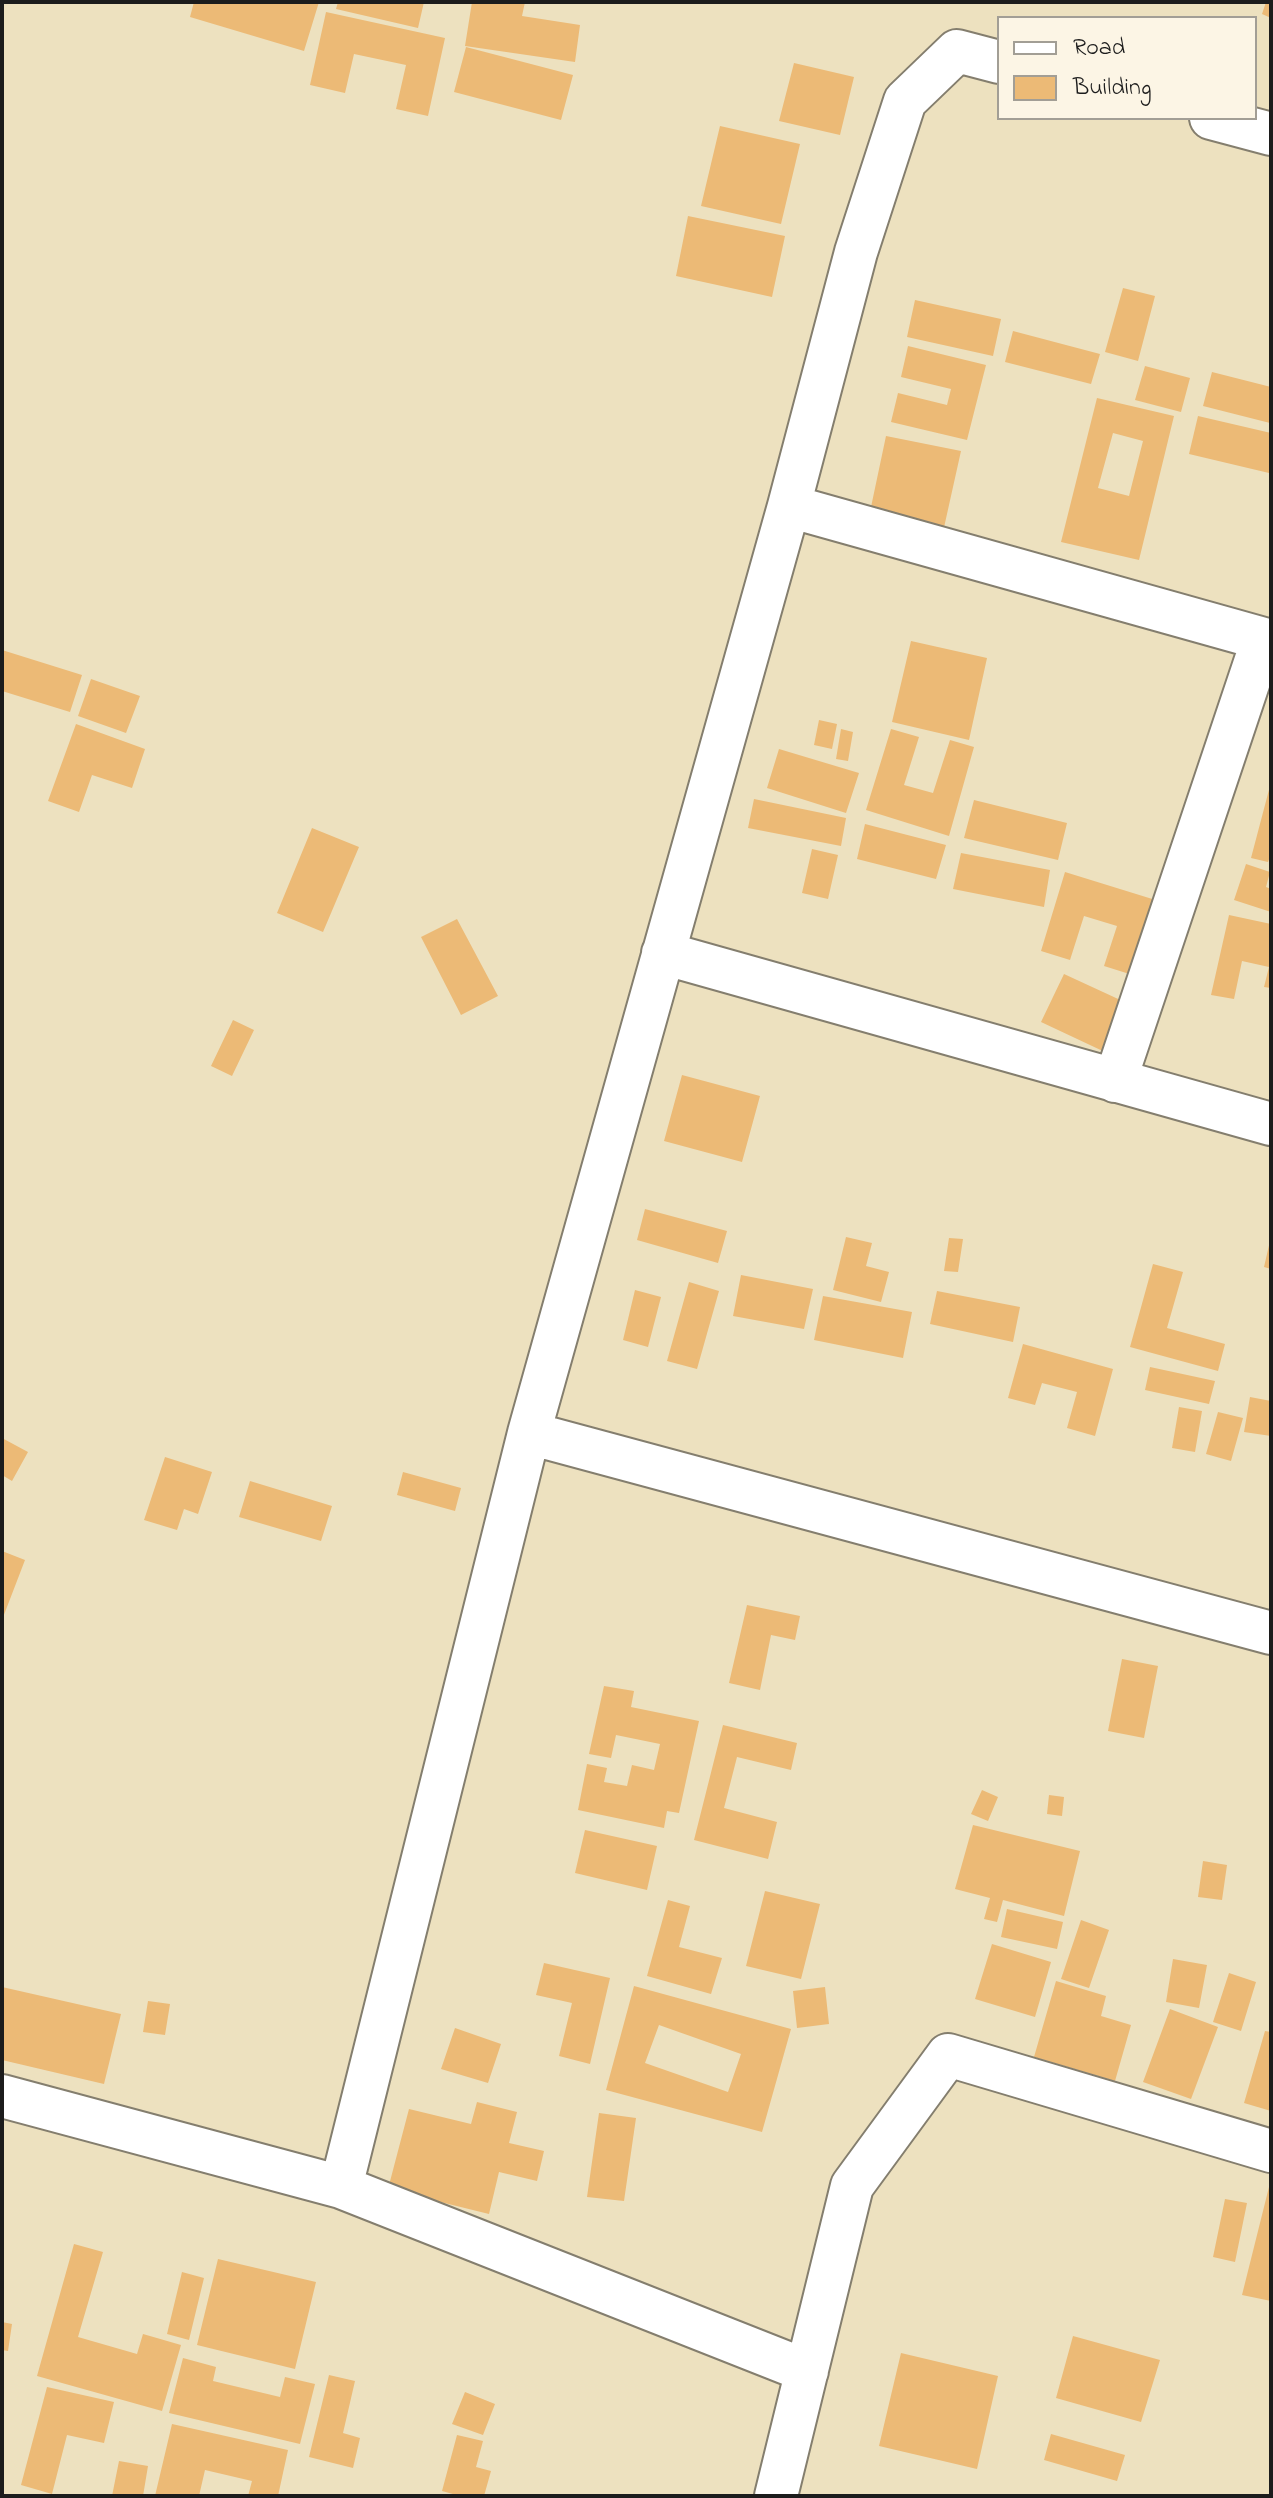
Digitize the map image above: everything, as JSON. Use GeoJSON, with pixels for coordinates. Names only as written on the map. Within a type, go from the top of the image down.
{"type":"FeatureCollection","features":[{"type":"Feature","properties":{"kind":"street"},"geometry":{"type":"LineString","coordinates":[[341,2187],[529,1433],[789,506],[856,252],[905,101],[957,51],[997,61]]}},
{"type":"Feature","properties":{"kind":"street"},"geometry":{"type":"LineString","coordinates":[[1218,120],[1271,134]]}},
{"type":"Feature","properties":{"kind":"street"},"geometry":{"type":"LineString","coordinates":[[789,506],[1267,640],[1115,1081]]}},
{"type":"Feature","properties":{"kind":"street"},"geometry":{"type":"LineString","coordinates":[[663,953],[1271,1124]]}},
{"type":"Feature","properties":{"kind":"street"},"geometry":{"type":"LineString","coordinates":[[529,1433],[1271,1633]]}},
{"type":"Feature","properties":{"kind":"street"},"geometry":{"type":"LineString","coordinates":[[776,2496],[852,2186],[948,2055],[1271,2151]]}},
{"type":"Feature","properties":{"kind":"street"},"geometry":{"type":"LineString","coordinates":[[2,2096],[341,2187],[807,2371]]}},
{"type":"Feature","properties":{"kind":"building"},"geometry":{"type":"Polygon","coordinates":[[[194,2],[319,2],[304,51],[190,17],[194,2]]]}},
{"type":"Feature","properties":{"kind":"building"},"geometry":{"type":"Polygon","coordinates":[[[338,2],[424,2],[418,28],[336,9],[338,2]]]}},
{"type":"Feature","properties":{"kind":"building"},"geometry":{"type":"Polygon","coordinates":[[[472,2],[525,2],[522,16],[580,25],[575,62],[465,46],[472,2]]]}},
{"type":"Feature","properties":{"kind":"building"},"geometry":{"type":"Polygon","coordinates":[[[1266,2],[1271,2],[1271,18],[1262,14],[1266,2]]]}},
{"type":"Feature","properties":{"kind":"building"},"geometry":{"type":"Polygon","coordinates":[[[326,12],[445,38],[428,116],[396,109],[406,65],[354,54],[345,93],[310,85],[326,12]]]}},
{"type":"Feature","properties":{"kind":"building"},"geometry":{"type":"Polygon","coordinates":[[[466,47],[573,75],[561,120],[454,92],[466,47]]]}},
{"type":"Feature","properties":{"kind":"building"},"geometry":{"type":"Polygon","coordinates":[[[794,63],[854,77],[840,135],[779,121],[794,63]]]}},
{"type":"Feature","properties":{"kind":"building"},"geometry":{"type":"Polygon","coordinates":[[[720,126],[800,144],[781,224],[701,206],[720,126]]]}},
{"type":"Feature","properties":{"kind":"building"},"geometry":{"type":"Polygon","coordinates":[[[688,216],[785,236],[772,297],[676,276],[688,216]]]}},
{"type":"Feature","properties":{"kind":"building"},"geometry":{"type":"Polygon","coordinates":[[[1123,288],[1155,296],[1138,361],[1105,352],[1123,288]]]}},
{"type":"Feature","properties":{"kind":"building"},"geometry":{"type":"Polygon","coordinates":[[[915,300],[1001,319],[993,356],[907,337],[915,300]]]}},
{"type":"Feature","properties":{"kind":"building"},"geometry":{"type":"Polygon","coordinates":[[[1013,331],[1100,354],[1091,384],[1005,362],[1013,331]]]}},
{"type":"Feature","properties":{"kind":"building"},"geometry":{"type":"Polygon","coordinates":[[[908,346],[986,365],[967,440],[891,422],[898,393],[947,405],[951,389],[901,377],[908,346]]]}},
{"type":"Feature","properties":{"kind":"building"},"geometry":{"type":"Polygon","coordinates":[[[1145,366],[1190,378],[1181,412],[1135,400],[1145,366]]]}},
{"type":"Feature","properties":{"kind":"building"},"geometry":{"type":"Polygon","coordinates":[[[1212,372],[1271,387],[1270,423],[1203,406],[1212,372]]]}},
{"type":"Feature","properties":{"kind":"building"},"geometry":{"type":"Polygon","coordinates":[[[1097,398],[1174,416],[1139,560],[1061,542],[1097,398]],[[1113,433],[1098,488],[1129,496],[1143,441],[1113,433]]]}},
{"type":"Feature","properties":{"kind":"building"},"geometry":{"type":"Polygon","coordinates":[[[1198,416],[1271,433],[1269,473],[1189,454],[1198,416]]]}},
{"type":"Feature","properties":{"kind":"building"},"geometry":{"type":"Polygon","coordinates":[[[886,436],[961,451],[941,541],[867,526],[886,436]]]}},
{"type":"Feature","properties":{"kind":"building"},"geometry":{"type":"Polygon","coordinates":[[[911,641],[987,658],[969,740],[892,722],[911,641]]]}},
{"type":"Feature","properties":{"kind":"building"},"geometry":{"type":"Polygon","coordinates":[[[2,650],[82,675],[70,712],[2,691],[2,650]]]}},
{"type":"Feature","properties":{"kind":"building"},"geometry":{"type":"Polygon","coordinates":[[[91,679],[140,696],[126,733],[78,716],[91,679]]]}},
{"type":"Feature","properties":{"kind":"building"},"geometry":{"type":"Polygon","coordinates":[[[819,720],[837,724],[832,749],[814,745],[819,720]]]}},
{"type":"Feature","properties":{"kind":"building"},"geometry":{"type":"Polygon","coordinates":[[[76,724],[145,749],[132,788],[92,775],[79,812],[48,801],[76,724]]]}},
{"type":"Feature","properties":{"kind":"building"},"geometry":{"type":"Polygon","coordinates":[[[841,729],[853,732],[848,761],[836,759],[841,729]]]}},
{"type":"Feature","properties":{"kind":"building"},"geometry":{"type":"Polygon","coordinates":[[[891,729],[919,737],[904,785],[933,793],[950,740],[974,747],[949,836],[866,810],[891,729]]]}},
{"type":"Feature","properties":{"kind":"building"},"geometry":{"type":"Polygon","coordinates":[[[779,749],[859,773],[846,813],[767,788],[779,749]]]}},
{"type":"Feature","properties":{"kind":"building"},"geometry":{"type":"Polygon","coordinates":[[[1270,786],[1271,854],[1268,862],[1251,858],[1270,786]]]}},
{"type":"Feature","properties":{"kind":"building"},"geometry":{"type":"Polygon","coordinates":[[[754,799],[846,818],[841,846],[748,828],[754,799]]]}},
{"type":"Feature","properties":{"kind":"building"},"geometry":{"type":"Polygon","coordinates":[[[974,800],[1067,823],[1058,860],[964,838],[974,800]]]}},
{"type":"Feature","properties":{"kind":"building"},"geometry":{"type":"Polygon","coordinates":[[[865,824],[946,845],[936,879],[857,859],[865,824]]]}},
{"type":"Feature","properties":{"kind":"building"},"geometry":{"type":"Polygon","coordinates":[[[312,828],[359,847],[323,932],[277,913],[312,828]]]}},
{"type":"Feature","properties":{"kind":"building"},"geometry":{"type":"Polygon","coordinates":[[[812,849],[838,855],[828,899],[802,893],[812,849]]]}},
{"type":"Feature","properties":{"kind":"building"},"geometry":{"type":"Polygon","coordinates":[[[961,853],[1050,870],[1044,907],[953,889],[961,853]]]}},
{"type":"Feature","properties":{"kind":"building"},"geometry":{"type":"Polygon","coordinates":[[[1246,864],[1270,872],[1266,887],[1271,889],[1271,912],[1234,900],[1246,864]]]}},
{"type":"Feature","properties":{"kind":"building"},"geometry":{"type":"Polygon","coordinates":[[[1065,872],[1162,902],[1139,977],[1104,966],[1117,926],[1084,916],[1070,960],[1041,951],[1065,872]]]}},
{"type":"Feature","properties":{"kind":"building"},"geometry":{"type":"Polygon","coordinates":[[[1229,915],[1271,924],[1271,988],[1264,987],[1269,967],[1242,961],[1234,999],[1211,995],[1229,915]]]}},
{"type":"Feature","properties":{"kind":"building"},"geometry":{"type":"Polygon","coordinates":[[[457,919],[498,996],[461,1015],[421,937],[457,919]]]}},
{"type":"Feature","properties":{"kind":"building"},"geometry":{"type":"Polygon","coordinates":[[[1064,974],[1129,1004],[1107,1053],[1041,1022],[1064,974]]]}},
{"type":"Feature","properties":{"kind":"building"},"geometry":{"type":"Polygon","coordinates":[[[233,1020],[254,1030],[232,1076],[211,1066],[233,1020]]]}},
{"type":"Feature","properties":{"kind":"building"},"geometry":{"type":"Polygon","coordinates":[[[682,1075],[760,1096],[742,1162],[664,1141],[682,1075]]]}},
{"type":"Feature","properties":{"kind":"building"},"geometry":{"type":"Polygon","coordinates":[[[645,1209],[727,1231],[718,1263],[637,1240],[645,1209]]]}},
{"type":"Feature","properties":{"kind":"building"},"geometry":{"type":"Polygon","coordinates":[[[846,1237],[872,1243],[866,1266],[889,1272],[881,1302],[833,1290],[846,1237]]]}},
{"type":"Feature","properties":{"kind":"building"},"geometry":{"type":"Polygon","coordinates":[[[949,1238],[963,1239],[958,1272],[944,1271],[949,1238]]]}},
{"type":"Feature","properties":{"kind":"building"},"geometry":{"type":"Polygon","coordinates":[[[1271,1241],[1271,1269],[1264,1267],[1271,1241]]]}},
{"type":"Feature","properties":{"kind":"building"},"geometry":{"type":"Polygon","coordinates":[[[1153,1264],[1183,1272],[1167,1328],[1225,1344],[1218,1371],[1130,1347],[1153,1264]]]}},
{"type":"Feature","properties":{"kind":"building"},"geometry":{"type":"Polygon","coordinates":[[[741,1275],[813,1289],[804,1329],[733,1316],[741,1275]]]}},
{"type":"Feature","properties":{"kind":"building"},"geometry":{"type":"Polygon","coordinates":[[[689,1282],[719,1291],[697,1369],[667,1361],[689,1282]]]}},
{"type":"Feature","properties":{"kind":"building"},"geometry":{"type":"Polygon","coordinates":[[[635,1290],[661,1297],[648,1347],[623,1340],[635,1290]]]}},
{"type":"Feature","properties":{"kind":"building"},"geometry":{"type":"Polygon","coordinates":[[[937,1291],[1020,1307],[1013,1342],[930,1324],[937,1291]]]}},
{"type":"Feature","properties":{"kind":"building"},"geometry":{"type":"Polygon","coordinates":[[[823,1296],[912,1312],[903,1358],[814,1340],[823,1296]]]}},
{"type":"Feature","properties":{"kind":"building"},"geometry":{"type":"Polygon","coordinates":[[[1023,1344],[1113,1369],[1095,1436],[1067,1428],[1077,1392],[1042,1383],[1035,1405],[1008,1398],[1023,1344]]]}},
{"type":"Feature","properties":{"kind":"building"},"geometry":{"type":"Polygon","coordinates":[[[1150,1367],[1215,1381],[1209,1404],[1145,1390],[1150,1367]]]}},
{"type":"Feature","properties":{"kind":"building"},"geometry":{"type":"Polygon","coordinates":[[[1250,1397],[1271,1401],[1271,1436],[1244,1432],[1250,1397]]]}},
{"type":"Feature","properties":{"kind":"building"},"geometry":{"type":"Polygon","coordinates":[[[1179,1407],[1202,1411],[1195,1452],[1172,1448],[1179,1407]]]}},
{"type":"Feature","properties":{"kind":"building"},"geometry":{"type":"Polygon","coordinates":[[[1218,1412],[1243,1418],[1231,1461],[1206,1454],[1218,1412]]]}},
{"type":"Feature","properties":{"kind":"building"},"geometry":{"type":"Polygon","coordinates":[[[2,1438],[28,1452],[12,1481],[2,1475],[2,1438]]]}},
{"type":"Feature","properties":{"kind":"building"},"geometry":{"type":"Polygon","coordinates":[[[165,1457],[212,1472],[198,1514],[184,1509],[177,1530],[144,1520],[165,1457]]]}},
{"type":"Feature","properties":{"kind":"building"},"geometry":{"type":"Polygon","coordinates":[[[403,1472],[461,1488],[455,1511],[397,1495],[403,1472]]]}},
{"type":"Feature","properties":{"kind":"building"},"geometry":{"type":"Polygon","coordinates":[[[250,1481],[332,1506],[321,1541],[239,1517],[250,1481]]]}},
{"type":"Feature","properties":{"kind":"building"},"geometry":{"type":"Polygon","coordinates":[[[2,1551],[25,1560],[2,1620],[2,1551]]]}},
{"type":"Feature","properties":{"kind":"building"},"geometry":{"type":"Polygon","coordinates":[[[747,1605],[800,1616],[795,1640],[771,1635],[760,1690],[729,1683],[747,1605]]]}},
{"type":"Feature","properties":{"kind":"building"},"geometry":{"type":"Polygon","coordinates":[[[1122,1659],[1158,1666],[1144,1738],[1108,1731],[1122,1659]]]}},
{"type":"Feature","properties":{"kind":"building"},"geometry":{"type":"Polygon","coordinates":[[[604,1686],[634,1691],[631,1707],[699,1721],[679,1813],[667,1811],[664,1828],[578,1810],[587,1764],[607,1768],[604,1782],[627,1786],[632,1765],[654,1770],[660,1744],[616,1735],[611,1758],[589,1754],[604,1686]]]}},
{"type":"Feature","properties":{"kind":"building"},"geometry":{"type":"Polygon","coordinates":[[[723,1725],[797,1743],[791,1770],[737,1757],[724,1808],[777,1822],[768,1859],[694,1840],[723,1725]]]}},
{"type":"Feature","properties":{"kind":"building"},"geometry":{"type":"Polygon","coordinates":[[[982,1790],[998,1797],[988,1821],[971,1814],[982,1790]]]}},
{"type":"Feature","properties":{"kind":"building"},"geometry":{"type":"Polygon","coordinates":[[[1049,1795],[1064,1797],[1062,1816],[1047,1814],[1049,1795]]]}},
{"type":"Feature","properties":{"kind":"building"},"geometry":{"type":"Polygon","coordinates":[[[973,1825],[1080,1851],[1064,1916],[1003,1900],[997,1922],[984,1919],[990,1898],[955,1889],[973,1825]]]}},
{"type":"Feature","properties":{"kind":"building"},"geometry":{"type":"Polygon","coordinates":[[[585,1830],[657,1846],[647,1890],[575,1873],[585,1830]]]}},
{"type":"Feature","properties":{"kind":"building"},"geometry":{"type":"Polygon","coordinates":[[[1203,1861],[1227,1865],[1222,1900],[1198,1897],[1203,1861]]]}},
{"type":"Feature","properties":{"kind":"building"},"geometry":{"type":"Polygon","coordinates":[[[765,1891],[820,1904],[801,1979],[746,1966],[765,1891]]]}},
{"type":"Feature","properties":{"kind":"building"},"geometry":{"type":"Polygon","coordinates":[[[668,1900],[690,1906],[679,1947],[722,1958],[711,1994],[647,1976],[668,1900]]]}},
{"type":"Feature","properties":{"kind":"building"},"geometry":{"type":"Polygon","coordinates":[[[1007,1909],[1063,1922],[1057,1949],[1001,1937],[1007,1909]]]}},
{"type":"Feature","properties":{"kind":"building"},"geometry":{"type":"Polygon","coordinates":[[[1081,1920],[1109,1930],[1089,1988],[1061,1979],[1081,1920]]]}},
{"type":"Feature","properties":{"kind":"building"},"geometry":{"type":"Polygon","coordinates":[[[992,1944],[1051,1962],[1035,2017],[975,1999],[992,1944]]]}},
{"type":"Feature","properties":{"kind":"building"},"geometry":{"type":"Polygon","coordinates":[[[1173,1959],[1207,1965],[1199,2008],[1166,2002],[1173,1959]]]}},
{"type":"Feature","properties":{"kind":"building"},"geometry":{"type":"Polygon","coordinates":[[[544,1963],[610,1978],[590,2064],[559,2056],[572,2003],[536,1995],[544,1963]]]}},
{"type":"Feature","properties":{"kind":"building"},"geometry":{"type":"Polygon","coordinates":[[[1229,1973],[1256,1982],[1241,2031],[1213,2022],[1229,1973]]]}},
{"type":"Feature","properties":{"kind":"building"},"geometry":{"type":"Polygon","coordinates":[[[1056,1981],[1106,1996],[1101,2016],[1131,2025],[1115,2081],[1034,2057],[1056,1981]]]}},
{"type":"Feature","properties":{"kind":"building"},"geometry":{"type":"Polygon","coordinates":[[[634,1986],[791,2029],[762,2132],[606,2090],[634,1986]],[[659,2025],[645,2063],[728,2092],[741,2054],[659,2025]]]}},
{"type":"Feature","properties":{"kind":"building"},"geometry":{"type":"Polygon","coordinates":[[[2,1987],[121,2014],[104,2084],[2,2060],[2,1987]]]}},
{"type":"Feature","properties":{"kind":"building"},"geometry":{"type":"Polygon","coordinates":[[[825,1987],[829,2024],[797,2028],[793,1991],[825,1987]]]}},
{"type":"Feature","properties":{"kind":"building"},"geometry":{"type":"Polygon","coordinates":[[[148,2001],[170,2004],[165,2035],[143,2032],[148,2001]]]}},
{"type":"Feature","properties":{"kind":"building"},"geometry":{"type":"Polygon","coordinates":[[[1170,2009],[1218,2027],[1191,2099],[1143,2082],[1170,2009]]]}},
{"type":"Feature","properties":{"kind":"building"},"geometry":{"type":"Polygon","coordinates":[[[455,2028],[501,2044],[488,2083],[441,2069],[455,2028]]]}},
{"type":"Feature","properties":{"kind":"building"},"geometry":{"type":"Polygon","coordinates":[[[1265,2031],[1271,2032],[1271,2111],[1244,2103],[1265,2031]]]}},
{"type":"Feature","properties":{"kind":"building"},"geometry":{"type":"Polygon","coordinates":[[[477,2102],[517,2112],[509,2143],[544,2151],[537,2181],[499,2172],[489,2214],[388,2189],[409,2109],[471,2124],[477,2102]]]}},
{"type":"Feature","properties":{"kind":"building"},"geometry":{"type":"Polygon","coordinates":[[[599,2113],[636,2118],[624,2201],[587,2197],[599,2113]]]}},
{"type":"Feature","properties":{"kind":"building"},"geometry":{"type":"Polygon","coordinates":[[[1271,2183],[1271,2301],[1242,2295],[1271,2183]]]}},
{"type":"Feature","properties":{"kind":"building"},"geometry":{"type":"Polygon","coordinates":[[[1225,2199],[1247,2203],[1235,2262],[1213,2257],[1225,2199]]]}},
{"type":"Feature","properties":{"kind":"building"},"geometry":{"type":"Polygon","coordinates":[[[74,2244],[103,2252],[78,2337],[137,2354],[143,2334],[181,2345],[162,2411],[37,2376],[74,2244]]]}},
{"type":"Feature","properties":{"kind":"building"},"geometry":{"type":"Polygon","coordinates":[[[218,2259],[316,2282],[295,2369],[197,2345],[218,2259]]]}},
{"type":"Feature","properties":{"kind":"building"},"geometry":{"type":"Polygon","coordinates":[[[182,2272],[204,2278],[189,2340],[167,2334],[182,2272]]]}},
{"type":"Feature","properties":{"kind":"building"},"geometry":{"type":"Polygon","coordinates":[[[2,2322],[12,2324],[8,2351],[2,2350],[2,2322]]]}},
{"type":"Feature","properties":{"kind":"building"},"geometry":{"type":"Polygon","coordinates":[[[1073,2336],[1160,2360],[1141,2422],[1056,2398],[1073,2336]]]}},
{"type":"Feature","properties":{"kind":"building"},"geometry":{"type":"Polygon","coordinates":[[[901,2353],[998,2376],[977,2469],[879,2446],[901,2353]]]}},
{"type":"Feature","properties":{"kind":"building"},"geometry":{"type":"Polygon","coordinates":[[[183,2358],[216,2367],[213,2381],[280,2397],[285,2377],[315,2384],[300,2444],[169,2413],[183,2358]]]}},
{"type":"Feature","properties":{"kind":"building"},"geometry":{"type":"Polygon","coordinates":[[[329,2375],[355,2381],[343,2433],[360,2438],[353,2468],[309,2457],[329,2375]]]}},
{"type":"Feature","properties":{"kind":"building"},"geometry":{"type":"Polygon","coordinates":[[[47,2387],[114,2402],[104,2443],[67,2435],[52,2494],[21,2485],[47,2387]]]}},
{"type":"Feature","properties":{"kind":"building"},"geometry":{"type":"Polygon","coordinates":[[[465,2392],[495,2404],[483,2435],[452,2424],[465,2392]]]}},
{"type":"Feature","properties":{"kind":"building"},"geometry":{"type":"Polygon","coordinates":[[[172,2424],[288,2450],[278,2496],[248,2496],[252,2481],[205,2470],[199,2496],[155,2496],[172,2424]]]}},
{"type":"Feature","properties":{"kind":"building"},"geometry":{"type":"Polygon","coordinates":[[[1051,2434],[1125,2455],[1117,2481],[1044,2460],[1051,2434]]]}},
{"type":"Feature","properties":{"kind":"building"},"geometry":{"type":"Polygon","coordinates":[[[457,2435],[483,2441],[476,2467],[491,2471],[484,2496],[460,2496],[442,2491],[457,2435]]]}},
{"type":"Feature","properties":{"kind":"building"},"geometry":{"type":"Polygon","coordinates":[[[119,2461],[148,2466],[143,2496],[112,2496],[119,2461]]]}}]}
